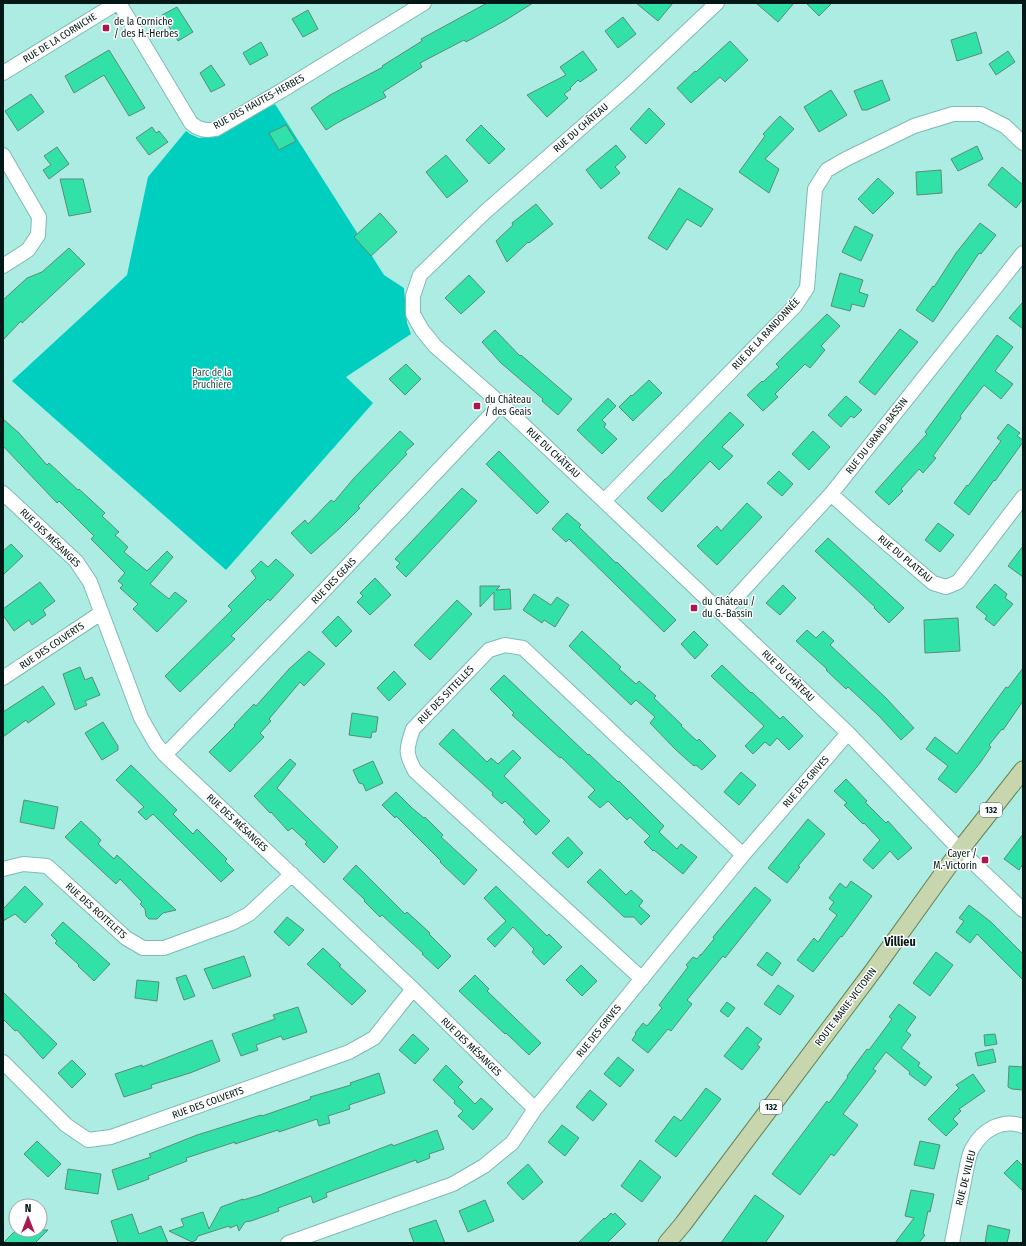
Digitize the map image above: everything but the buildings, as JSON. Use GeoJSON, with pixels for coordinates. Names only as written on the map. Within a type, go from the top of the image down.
{"type":"FeatureCollection","features":[{"type":"Feature","properties":{"kind":"main road","name":"ROUTE MARIE-VICTORIN"},"geometry":{"type":"LineString","coordinates":[[667,1243],[873,971],[960,850],[1023,770]]}},
{"type":"Feature","properties":{"kind":"street","name":"RUE DES HAUTES-HERBES"},"geometry":{"type":"LineString","coordinates":[[118,3],[191,123],[205,130],[216,129],[424,3]]}},
{"type":"Feature","properties":{"kind":"street","name":"RUE DE LA CORNICHE"},"geometry":{"type":"LineString","coordinates":[[3,74],[118,3]]}},
{"type":"Feature","properties":{"kind":"street","name":"RUE DU CHÂTEAU"},"geometry":{"type":"LineString","coordinates":[[717,3],[629,86],[485,212],[420,275],[414,296],[414,314],[422,330],[435,346],[501,404],[604,500],[848,733],[960,850],[1023,910]]}},
{"type":"Feature","properties":{"kind":"street","name":"RUE DE LA RANDONNÉE"},"geometry":{"type":"LineString","coordinates":[[604,500],[795,306],[807,288],[815,189],[827,170],[846,159],[914,126],[953,114],[981,114],[1005,126],[1023,143]]}},
{"type":"Feature","properties":{"kind":"street"},"geometry":{"type":"LineString","coordinates":[[3,155],[39,217],[38,235],[28,250],[3,266]]}},
{"type":"Feature","properties":{"kind":"street","name":"RUE DU GRAND-BASSIN"},"geometry":{"type":"LineString","coordinates":[[722,613],[831,494],[1023,252]]}},
{"type":"Feature","properties":{"kind":"street","name":"RUE DES GEAIS"},"geometry":{"type":"LineString","coordinates":[[165,755],[316,600],[501,404]]}},
{"type":"Feature","properties":{"kind":"street","name":"RUE DES MÉSANGES"},"geometry":{"type":"LineString","coordinates":[[3,493],[76,561],[90,582],[141,718],[156,744],[165,755],[292,874],[535,1109]]}},
{"type":"Feature","properties":{"kind":"street","name":"RUE DU PLATEAU"},"geometry":{"type":"LineString","coordinates":[[831,494],[933,583],[946,587],[958,582],[1023,497]]}},
{"type":"Feature","properties":{"kind":"street","name":"RUE DES COLVERTS"},"geometry":{"type":"LineString","coordinates":[[3,678],[101,613]]}},
{"type":"Feature","properties":{"kind":"street","name":"RUE DES SITTELLES"},"geometry":{"type":"LineString","coordinates":[[642,978],[415,771],[408,757],[408,743],[413,729],[489,650],[505,645],[523,648],[743,855]]}},
{"type":"Feature","properties":{"kind":"street","name":"RUE DES GRIVES"},"geometry":{"type":"LineString","coordinates":[[288,1243],[453,1184],[484,1166],[512,1143],[535,1109],[642,978],[743,855],[848,733]]}},
{"type":"Feature","properties":{"kind":"street","name":"RUE DES ROITELETS"},"geometry":{"type":"LineString","coordinates":[[3,869],[23,864],[46,866],[126,938],[143,948],[164,948],[232,923],[249,914],[292,874]]}},
{"type":"Feature","properties":{"kind":"street","name":"RUE DES COLVERTS"},"geometry":{"type":"LineString","coordinates":[[3,1062],[66,1125],[77,1133],[88,1140],[111,1137],[349,1052],[374,1038],[412,989]]}},
{"type":"Feature","properties":{"kind":"street","name":"RUE DE VILIEU"},"geometry":{"type":"LineString","coordinates":[[952,1243],[971,1150],[981,1136],[993,1127],[1005,1123],[1023,1126]]}},
{"type":"Feature","properties":{"kind":"green space","name":"Parc de la Pruchière"},"geometry":{"type":"Polygon","coordinates":[[[275,104],[384,275],[404,288],[407,323],[411,334],[346,377],[373,403],[226,570],[12,381],[127,275],[148,177],[186,131],[199,138],[213,136],[275,104]]]}},
{"type":"Feature","properties":{"kind":"place","name":"de la Corniche / des H.-Herbes"},"geometry":{"type":"Point","coordinates":[106,28]}},
{"type":"Feature","properties":{"kind":"place","name":"du Château / des Geais"},"geometry":{"type":"Point","coordinates":[477,406]}},
{"type":"Feature","properties":{"kind":"place","name":"du Château / du G.-Bassin"},"geometry":{"type":"Point","coordinates":[694,608]}},
{"type":"Feature","properties":{"kind":"place","name":"Cayer / M.-Victorin"},"geometry":{"type":"Point","coordinates":[985,860]}},
{"type":"Feature","properties":{"kind":"district","name":"Villieu"},"geometry":{"type":"Point","coordinates":[900,942]}}]}
